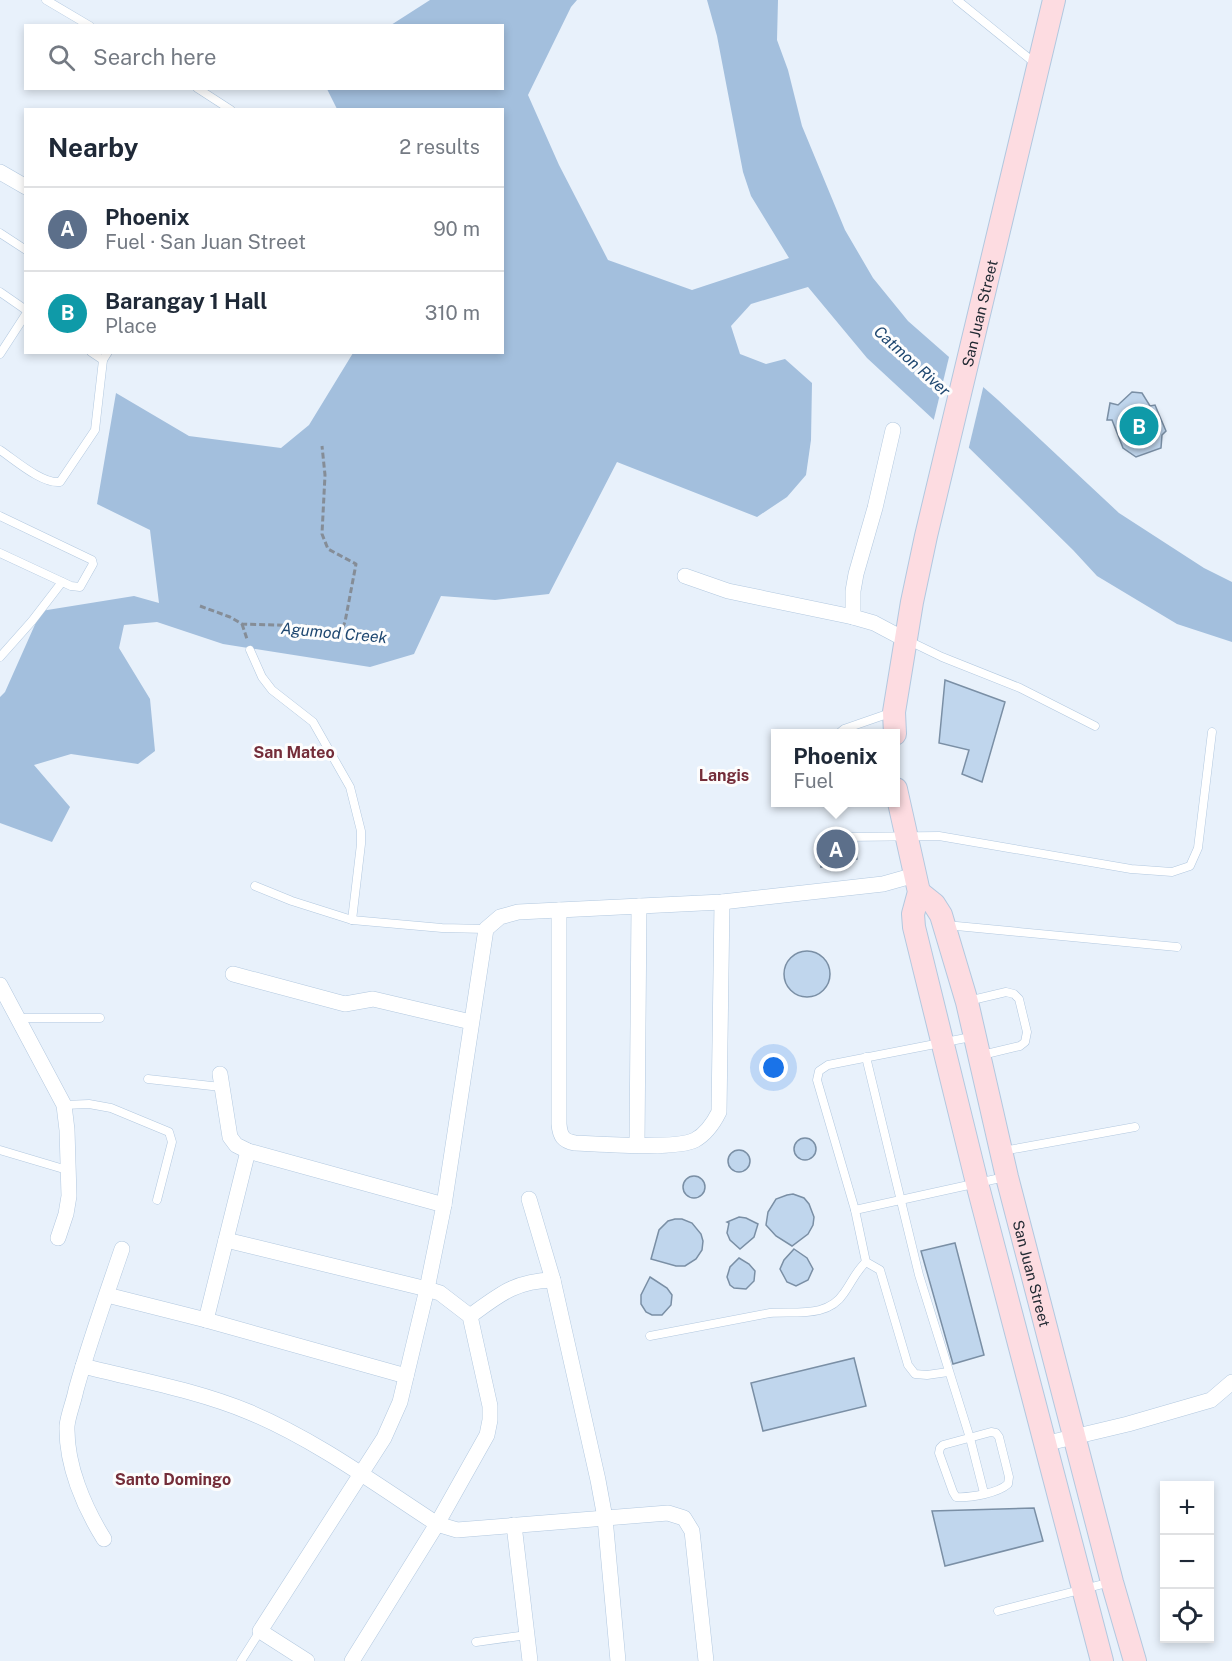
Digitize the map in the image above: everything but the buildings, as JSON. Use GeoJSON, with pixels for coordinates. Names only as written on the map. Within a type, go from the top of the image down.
{"type":"FeatureCollection","features":[{"type":"Feature","properties":{"kind":"main road","name":"San Juan Street"},"geometry":{"type":"LineString","coordinates":[[894,723],[912,602],[1053,0]]}},
{"type":"Feature","properties":{"kind":"main road","name":"San Juan Street"},"geometry":{"type":"LineString","coordinates":[[900,807],[917,883],[913,914],[914,927],[977,1183],[1102,1661]]}},
{"type":"Feature","properties":{"kind":"main road","name":"San Juan Street"},"geometry":{"type":"LineString","coordinates":[[917,883],[934,904],[944,925],[967,1002],[1007,1177],[1112,1582],[1135,1661]]}},
{"type":"Feature","properties":{"kind":"street"},"geometry":{"type":"LineString","coordinates":[[0,172],[24,186]]}},
{"type":"Feature","properties":{"kind":"street"},"geometry":{"type":"LineString","coordinates":[[853,617],[853,591],[856,574],[875,508],[893,430]]}},
{"type":"Feature","properties":{"kind":"street"},"geometry":{"type":"LineString","coordinates":[[685,576],[728,591],[853,617],[906,640]]}},
{"type":"Feature","properties":{"kind":"street"},"geometry":{"type":"LineString","coordinates":[[307,1661],[260,1631],[393,1420],[427,1289],[444,1206],[486,929],[493,921],[507,914],[722,902],[883,884],[917,883]]}},
{"type":"Feature","properties":{"kind":"street"},"geometry":{"type":"LineString","coordinates":[[559,910],[560,1131],[562,1138],[567,1142],[575,1143],[667,1145],[695,1140],[715,1120],[719,1112],[722,902]]}},
{"type":"Feature","properties":{"kind":"street"},"geometry":{"type":"LineString","coordinates":[[637,1144],[639,906]]}},
{"type":"Feature","properties":{"kind":"street"},"geometry":{"type":"LineString","coordinates":[[233,974],[345,1004],[373,999],[471,1022]]}},
{"type":"Feature","properties":{"kind":"street"},"geometry":{"type":"LineString","coordinates":[[0,985],[64,1104],[69,1196],[58,1238]]}},
{"type":"Feature","properties":{"kind":"street"},"geometry":{"type":"LineString","coordinates":[[221,1081],[230,1137],[236,1145],[248,1151],[444,1206]]}},
{"type":"Feature","properties":{"kind":"street"},"geometry":{"type":"LineString","coordinates":[[206,1320],[248,1151]]}},
{"type":"Feature","properties":{"kind":"street"},"geometry":{"type":"LineString","coordinates":[[529,1199],[553,1280],[606,1518],[618,1661]]}},
{"type":"Feature","properties":{"kind":"street"},"geometry":{"type":"LineString","coordinates":[[226,1240],[440,1293],[470,1316],[490,1406],[490,1420],[483,1446],[352,1661]]}},
{"type":"Feature","properties":{"kind":"street"},"geometry":{"type":"LineString","coordinates":[[104,1539],[91,1519],[85,1502],[72,1461],[67,1425],[83,1366],[122,1249]]}},
{"type":"Feature","properties":{"kind":"street"},"geometry":{"type":"LineString","coordinates":[[470,1316],[513,1287],[532,1281],[553,1280]]}},
{"type":"Feature","properties":{"kind":"street"},"geometry":{"type":"LineString","coordinates":[[106,1295],[206,1320],[406,1376]]}},
{"type":"Feature","properties":{"kind":"street"},"geometry":{"type":"LineString","coordinates":[[83,1366],[204,1396],[248,1412],[282,1427],[361,1474],[437,1524],[457,1530],[668,1513],[684,1518],[692,1531],[706,1661]]}},
{"type":"Feature","properties":{"kind":"street"},"geometry":{"type":"LineString","coordinates":[[1044,1444],[1210,1401],[1232,1382]]}},
{"type":"Feature","properties":{"kind":"street"},"geometry":{"type":"LineString","coordinates":[[514,1525],[530,1661]]}},
{"type":"Feature","properties":{"kind":"lane"},"geometry":{"type":"LineString","coordinates":[[46,0],[87,24]]}},
{"type":"Feature","properties":{"kind":"lane"},"geometry":{"type":"LineString","coordinates":[[957,0],[1037,65]]}},
{"type":"Feature","properties":{"kind":"lane"},"geometry":{"type":"LineString","coordinates":[[200,90],[228,108]]}},
{"type":"Feature","properties":{"kind":"lane"},"geometry":{"type":"LineString","coordinates":[[0,233],[24,249]]}},
{"type":"Feature","properties":{"kind":"lane"},"geometry":{"type":"LineString","coordinates":[[0,292],[24,310]]}},
{"type":"Feature","properties":{"kind":"lane"},"geometry":{"type":"LineString","coordinates":[[0,354],[24,315]]}},
{"type":"Feature","properties":{"kind":"lane"},"geometry":{"type":"LineString","coordinates":[[0,450],[43,479],[52,483],[60,482],[95,430],[105,356]]}},
{"type":"Feature","properties":{"kind":"lane"},"geometry":{"type":"LineString","coordinates":[[0,516],[92,560],[93,564],[80,587],[62,582],[0,554]]}},
{"type":"Feature","properties":{"kind":"lane"},"geometry":{"type":"LineString","coordinates":[[0,657],[33,621],[62,582]]}},
{"type":"Feature","properties":{"kind":"lane"},"geometry":{"type":"LineString","coordinates":[[906,640],[1020,688],[1095,726]]}},
{"type":"Feature","properties":{"kind":"lane"},"geometry":{"type":"LineString","coordinates":[[250,650],[261,677],[272,690],[314,722],[350,787],[361,831],[352,920]]}},
{"type":"Feature","properties":{"kind":"lane"},"geometry":{"type":"LineString","coordinates":[[844,729],[894,723]]}},
{"type":"Feature","properties":{"kind":"lane"},"geometry":{"type":"LineString","coordinates":[[833,842],[836,838],[844,837],[939,836],[1131,869],[1172,872],[1190,866],[1198,848],[1212,732]]}},
{"type":"Feature","properties":{"kind":"lane"},"geometry":{"type":"LineString","coordinates":[[255,886],[292,901],[352,920],[442,928],[486,929]]}},
{"type":"Feature","properties":{"kind":"lane"},"geometry":{"type":"LineString","coordinates":[[944,925],[1177,947]]}},
{"type":"Feature","properties":{"kind":"lane"},"geometry":{"type":"LineString","coordinates":[[948,1372],[927,1376],[915,1374],[908,1365],[880,1270],[866,1262],[855,1210],[817,1080],[819,1071],[828,1065],[942,1043],[1020,1046],[1025,1042],[1027,1032],[1019,999],[1014,994],[1006,992],[967,1002]]}},
{"type":"Feature","properties":{"kind":"lane"},"geometry":{"type":"LineString","coordinates":[[17,1018],[100,1018]]}},
{"type":"Feature","properties":{"kind":"lane"},"geometry":{"type":"LineString","coordinates":[[866,1057],[919,1275],[970,1438],[984,1493]]}},
{"type":"Feature","properties":{"kind":"lane"},"geometry":{"type":"LineString","coordinates":[[148,1079],[221,1081]]}},
{"type":"Feature","properties":{"kind":"lane"},"geometry":{"type":"LineString","coordinates":[[64,1104],[89,1104],[111,1108],[169,1132],[172,1142],[157,1200]]}},
{"type":"Feature","properties":{"kind":"lane"},"geometry":{"type":"LineString","coordinates":[[1001,1151],[1135,1127]]}},
{"type":"Feature","properties":{"kind":"lane"},"geometry":{"type":"LineString","coordinates":[[0,1150],[68,1170]]}},
{"type":"Feature","properties":{"kind":"lane"},"geometry":{"type":"LineString","coordinates":[[855,1210],[1007,1177]]}},
{"type":"Feature","properties":{"kind":"lane"},"geometry":{"type":"LineString","coordinates":[[650,1336],[770,1313],[801,1313],[829,1308],[837,1303],[852,1278],[866,1262]]}},
{"type":"Feature","properties":{"kind":"lane"},"geometry":{"type":"LineString","coordinates":[[991,1432],[996,1433],[1009,1477],[1008,1484],[1004,1488],[984,1493],[956,1497],[939,1453],[943,1445],[991,1432]]}},
{"type":"Feature","properties":{"kind":"lane"},"geometry":{"type":"LineString","coordinates":[[998,1611],[1112,1582]]}},
{"type":"Feature","properties":{"kind":"lane"},"geometry":{"type":"LineString","coordinates":[[241,1661],[260,1631]]}},
{"type":"Feature","properties":{"kind":"lane"},"geometry":{"type":"LineString","coordinates":[[476,1642],[527,1635]]}},
{"type":"Feature","properties":{"kind":"path"},"geometry":{"type":"LineString","coordinates":[[200,606],[242,624],[305,626],[339,636],[345,622],[356,564],[328,549],[322,534],[325,475],[322,446]]}},
{"type":"Feature","properties":{"kind":"path"},"geometry":{"type":"LineString","coordinates":[[242,624],[246,636]]}},
{"type":"Feature","properties":{"kind":"water"},"geometry":{"type":"Polygon","coordinates":[[[430,0],[577,0],[571,7],[528,95],[559,165],[608,260],[692,290],[789,258],[751,196],[743,172],[717,36],[707,0],[778,0],[777,40],[788,70],[802,126],[845,230],[873,278],[908,321],[998,400],[1119,513],[1204,568],[1232,582],[1232,642],[1177,624],[1097,576],[963,442],[934,420],[867,358],[808,287],[751,304],[731,326],[740,354],[766,364],[785,359],[812,383],[811,440],[806,475],[787,497],[757,517],[617,462],[549,594],[495,600],[441,596],[414,654],[370,667],[223,644],[157,622],[124,625],[119,648],[150,699],[155,751],[138,764],[71,754],[34,765],[70,807],[52,842],[0,823],[0,697],[5,692],[41,611],[134,596],[159,603],[150,530],[97,504],[116,393],[189,436],[281,448],[309,425],[352,354],[504,354],[504,108],[336,108],[328,90],[504,90],[504,24],[393,24],[430,0]]]}},
{"type":"Feature","properties":{"kind":"pier"},"geometry":{"type":"Polygon","coordinates":[[[950,353],[984,384],[968,451],[933,423],[950,353]]]}},
{"type":"Feature","properties":{"kind":"place","name":"Barangay 1 Hall"},"geometry":{"type":"Point","coordinates":[1139,426]}},
{"type":"Feature","properties":{"kind":"place","name":"Phoenix"},"geometry":{"type":"Point","coordinates":[836,849]}},
{"type":"Feature","properties":{"kind":"district","name":"San Mateo"},"geometry":{"type":"Point","coordinates":[294,752]}},
{"type":"Feature","properties":{"kind":"district","name":"Langis"},"geometry":{"type":"Point","coordinates":[724,775]}},
{"type":"Feature","properties":{"kind":"district","name":"Santo Domingo"},"geometry":{"type":"Point","coordinates":[173,1479]}},
{"type":"Feature","properties":{"kind":"water label","name":"Catmon River"},"geometry":{"type":"Point","coordinates":[912,361]}},
{"type":"Feature","properties":{"kind":"water label","name":"Agumod Creek"},"geometry":{"type":"Point","coordinates":[334,633]}}]}
